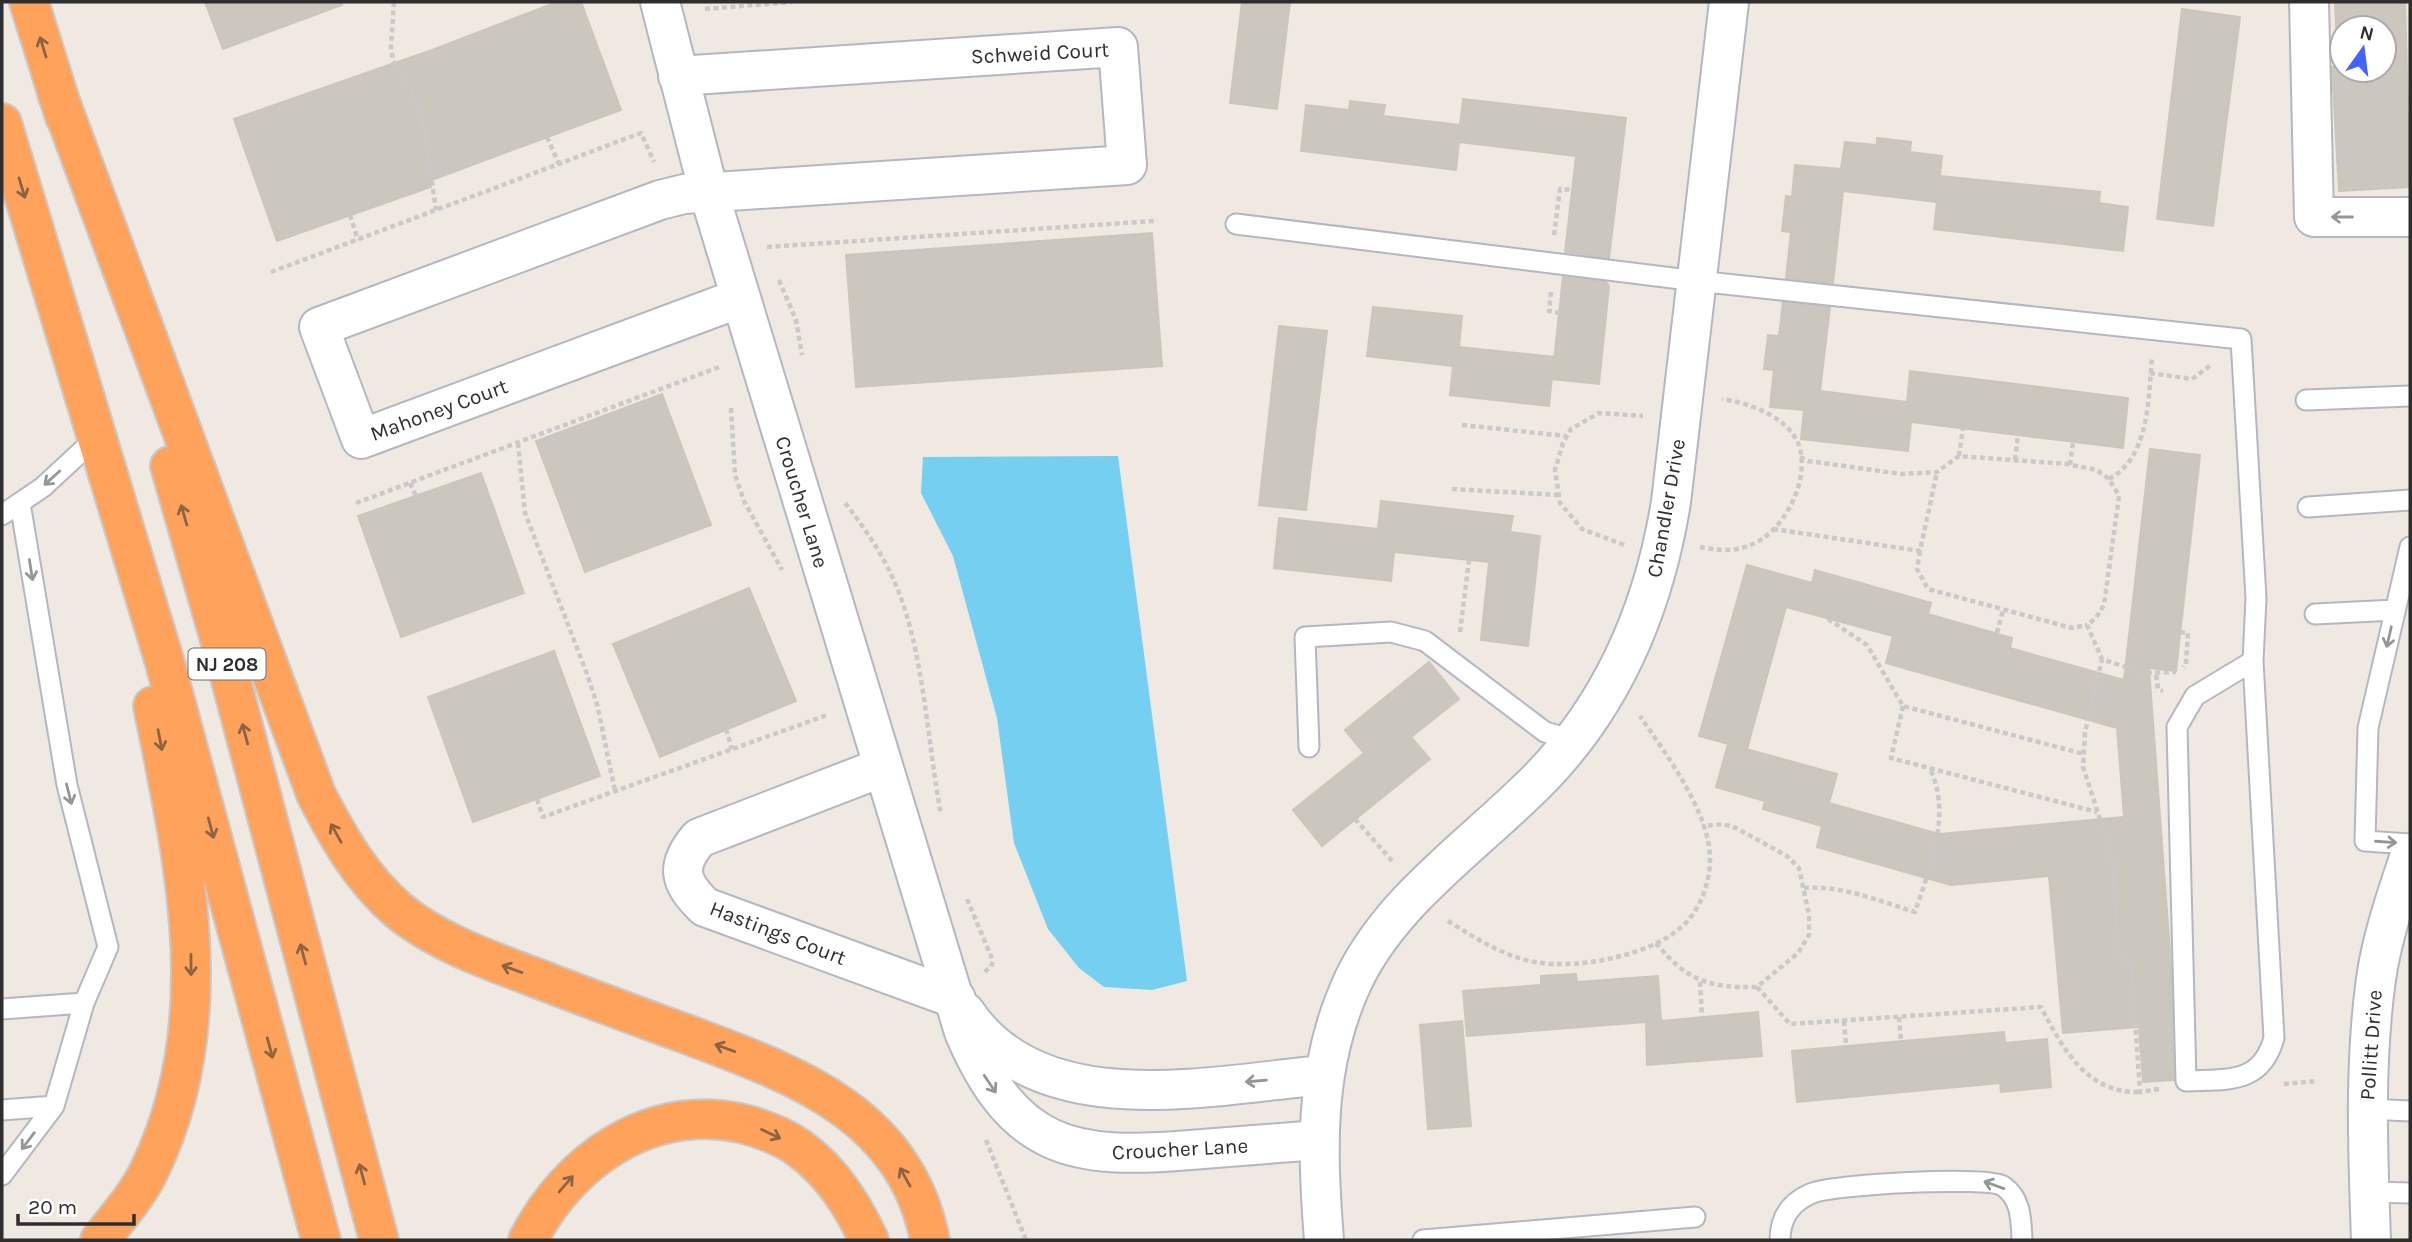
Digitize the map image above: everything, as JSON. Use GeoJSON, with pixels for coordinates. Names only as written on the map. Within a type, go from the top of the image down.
{"type":"FeatureCollection","features":[{"type":"Feature","properties":{"kind":"highway","name":"NJ 208"},"geometry":{"type":"LineString","coordinates":[[29,2],[220,640],[379,1240]]}},
{"type":"Feature","properties":{"kind":"highway"},"geometry":{"type":"LineString","coordinates":[[57,93],[316,794],[340,840],[367,878],[399,911],[443,938],[491,961],[785,1071],[832,1097],[871,1129],[904,1174],[930,1234]]}},
{"type":"Feature","properties":{"kind":"highway","name":"NJ 208"},"geometry":{"type":"LineString","coordinates":[[2,123],[184,730],[321,1240]]}},
{"type":"Feature","properties":{"kind":"highway"},"geometry":{"type":"LineString","coordinates":[[100,1240],[148,1173],[165,1135],[178,1093],[187,1048],[191,971],[186,881],[101,446]]}},
{"type":"Feature","properties":{"kind":"highway"},"geometry":{"type":"LineString","coordinates":[[528,1240],[567,1181],[603,1151],[636,1132],[677,1120],[719,1119],[758,1127],[797,1146],[828,1174],[852,1204],[869,1240]]}},
{"type":"Feature","properties":{"kind":"street","name":"Croucher Lane"},"geometry":{"type":"LineString","coordinates":[[660,2],[709,193],[740,298],[964,1032],[979,1067],[999,1096],[1026,1123],[1058,1142],[1096,1153],[1134,1155],[1318,1140]]}},
{"type":"Feature","properties":{"kind":"street","name":"Chandler Drive"},"geometry":{"type":"LineString","coordinates":[[1324,1240],[1318,1140],[1324,1075],[1349,989],[1369,953],[1393,919],[1527,792],[1573,740],[1601,702],[1627,653],[1647,604],[1664,547],[1729,2]]}},
{"type":"Feature","properties":{"kind":"street"},"geometry":{"type":"LineString","coordinates":[[2309,2],[2314,217],[2410,217]]}},
{"type":"Feature","properties":{"kind":"street","name":"Schweid Court"},"geometry":{"type":"LineString","coordinates":[[678,76],[1118,47],[1127,165],[709,193]]}},
{"type":"Feature","properties":{"kind":"street","name":"Mahoney Court"},"geometry":{"type":"LineString","coordinates":[[709,193],[660,200],[319,327],[361,439],[740,298]]}},
{"type":"Feature","properties":{"kind":"street","name":"Hastings Court"},"geometry":{"type":"LineString","coordinates":[[883,767],[699,838],[685,854],[682,875],[689,892],[705,907],[956,999]]}},
{"type":"Feature","properties":{"kind":"street","name":"Pollitt Drive"},"geometry":{"type":"LineString","coordinates":[[2371,1240],[2367,1110],[2376,978],[2410,855]]}},
{"type":"Feature","properties":{"kind":"street","name":"Croucher Lane"},"geometry":{"type":"LineString","coordinates":[[956,999],[974,1026],[1000,1048],[1031,1068],[1066,1083],[1103,1090],[1146,1090],[1324,1075]]}},
{"type":"Feature","properties":{"kind":"lane"},"geometry":{"type":"LineString","coordinates":[[1236,224],[1697,281],[2241,339],[2256,598],[2253,661],[2274,1038],[2270,1054],[2261,1067],[2249,1074],[2232,1079],[2186,1082],[2177,727],[2195,696],[2253,661]]}},
{"type":"Feature","properties":{"kind":"lane"},"geometry":{"type":"LineString","coordinates":[[2306,400],[2410,396]]}},
{"type":"Feature","properties":{"kind":"lane"},"geometry":{"type":"LineString","coordinates":[[2,515],[101,446]]}},
{"type":"Feature","properties":{"kind":"lane"},"geometry":{"type":"LineString","coordinates":[[2308,507],[2410,500]]}},
{"type":"Feature","properties":{"kind":"lane"},"geometry":{"type":"LineString","coordinates":[[2,1175],[54,1106],[84,1003],[108,947],[66,785],[20,503]]}},
{"type":"Feature","properties":{"kind":"lane"},"geometry":{"type":"LineString","coordinates":[[2410,547],[2368,728],[2365,841],[2410,844]]}},
{"type":"Feature","properties":{"kind":"lane"},"geometry":{"type":"LineString","coordinates":[[2315,614],[2395,610]]}},
{"type":"Feature","properties":{"kind":"lane"},"geometry":{"type":"LineString","coordinates":[[1310,747],[1305,637],[1391,632],[1425,642],[1545,732],[1573,740]]}},
{"type":"Feature","properties":{"kind":"lane"},"geometry":{"type":"LineString","coordinates":[[2,1009],[84,1003]]}},
{"type":"Feature","properties":{"kind":"lane"},"geometry":{"type":"LineString","coordinates":[[2,1110],[54,1106]]}},
{"type":"Feature","properties":{"kind":"lane"},"geometry":{"type":"LineString","coordinates":[[2367,1110],[2410,1111]]}},
{"type":"Feature","properties":{"kind":"lane"},"geometry":{"type":"LineString","coordinates":[[1780,1240],[1780,1230],[1789,1206],[1811,1192],[1860,1186],[1980,1180],[2003,1186],[2020,1207],[2022,1240]]}},
{"type":"Feature","properties":{"kind":"lane"},"geometry":{"type":"LineString","coordinates":[[2370,1192],[2410,1193]]}},
{"type":"Feature","properties":{"kind":"lane"},"geometry":{"type":"LineString","coordinates":[[1423,1240],[1695,1217]]}},
{"type":"Feature","properties":{"kind":"path"},"geometry":{"type":"LineString","coordinates":[[394,2],[391,46],[393,61],[415,98],[422,121],[436,210]]}},
{"type":"Feature","properties":{"kind":"path"},"geometry":{"type":"LineString","coordinates":[[705,9],[792,2]]}},
{"type":"Feature","properties":{"kind":"path"},"geometry":{"type":"LineString","coordinates":[[271,272],[641,133],[657,169]]}},
{"type":"Feature","properties":{"kind":"path"},"geometry":{"type":"LineString","coordinates":[[547,137],[559,164]]}},
{"type":"Feature","properties":{"kind":"path"},"geometry":{"type":"LineString","coordinates":[[350,215],[358,240]]}},
{"type":"Feature","properties":{"kind":"path"},"geometry":{"type":"LineString","coordinates":[[766,255],[762,247],[1154,221]]}},
{"type":"Feature","properties":{"kind":"path"},"geometry":{"type":"LineString","coordinates":[[775,274],[796,320],[803,364]]}},
{"type":"Feature","properties":{"kind":"path"},"geometry":{"type":"LineString","coordinates":[[2109,479],[2122,472],[2139,446],[2149,393],[2154,329]]}},
{"type":"Feature","properties":{"kind":"path"},"geometry":{"type":"LineString","coordinates":[[356,503],[726,365],[727,375]]}},
{"type":"Feature","properties":{"kind":"path"},"geometry":{"type":"LineString","coordinates":[[730,395],[735,475],[744,501],[784,573]]}},
{"type":"Feature","properties":{"kind":"path"},"geometry":{"type":"LineString","coordinates":[[1727,400],[1762,410],[1789,429],[1800,449],[1799,482],[1788,510],[1773,529],[1749,546],[1727,550],[1610,541],[1582,529],[1560,503],[1555,470],[1566,436],[1571,429],[1598,413],[1682,407],[1727,400]]}},
{"type":"Feature","properties":{"kind":"path"},"geometry":{"type":"LineString","coordinates":[[1462,425],[1566,436]]}},
{"type":"Feature","properties":{"kind":"path"},"geometry":{"type":"LineString","coordinates":[[1959,456],[1963,428]]}},
{"type":"Feature","properties":{"kind":"path"},"geometry":{"type":"LineString","coordinates":[[2015,460],[2018,435]]}},
{"type":"Feature","properties":{"kind":"path"},"geometry":{"type":"LineString","coordinates":[[2070,465],[2073,442]]}},
{"type":"Feature","properties":{"kind":"path"},"geometry":{"type":"LineString","coordinates":[[517,443],[524,513],[591,684],[615,790]]}},
{"type":"Feature","properties":{"kind":"path"},"geometry":{"type":"LineString","coordinates":[[1800,457],[1808,461],[1902,474],[1937,472],[1959,456],[2070,465],[2096,470],[2109,479],[2119,496],[2108,586],[2104,605],[2096,618],[2087,625],[2073,628],[1928,589],[1917,569],[1937,472]]}},
{"type":"Feature","properties":{"kind":"path"},"geometry":{"type":"LineString","coordinates":[[410,483],[416,496]]}},
{"type":"Feature","properties":{"kind":"path"},"geometry":{"type":"LineString","coordinates":[[1452,489],[1559,495]]}},
{"type":"Feature","properties":{"kind":"path"},"geometry":{"type":"LineString","coordinates":[[840,492],[890,573],[908,623],[942,819]]}},
{"type":"Feature","properties":{"kind":"path"},"geometry":{"type":"LineString","coordinates":[[1773,529],[1920,551]]}},
{"type":"Feature","properties":{"kind":"path"},"geometry":{"type":"LineString","coordinates":[[1448,659],[1459,640],[1469,560]]}},
{"type":"Feature","properties":{"kind":"path"},"geometry":{"type":"LineString","coordinates":[[1997,633],[2003,610]]}},
{"type":"Feature","properties":{"kind":"path"},"geometry":{"type":"LineString","coordinates":[[1828,619],[1867,645],[1903,706],[1891,758],[2098,812]]}},
{"type":"Feature","properties":{"kind":"path"},"geometry":{"type":"LineString","coordinates":[[2087,625],[2102,659],[2085,732],[2083,767],[2112,856],[2119,961],[2131,961],[2140,1092]]}},
{"type":"Feature","properties":{"kind":"path"},"geometry":{"type":"LineString","coordinates":[[2102,659],[2142,673],[2175,673],[2186,664],[2188,633],[2180,632]]}},
{"type":"Feature","properties":{"kind":"path"},"geometry":{"type":"LineString","coordinates":[[1903,706],[2084,754]]}},
{"type":"Feature","properties":{"kind":"path"},"geometry":{"type":"LineString","coordinates":[[537,799],[543,817],[832,713]]}},
{"type":"Feature","properties":{"kind":"path"},"geometry":{"type":"LineString","coordinates":[[1448,921],[1487,945],[1536,962],[1597,963],[1656,943],[1689,919],[1707,886],[1710,856],[1697,808],[1677,771],[1640,716]]}},
{"type":"Feature","properties":{"kind":"path"},"geometry":{"type":"LineString","coordinates":[[726,729],[732,749]]}},
{"type":"Feature","properties":{"kind":"path"},"geometry":{"type":"LineString","coordinates":[[1804,888],[1822,887],[1847,891],[1915,912],[1941,814],[1939,788],[1930,769]]}},
{"type":"Feature","properties":{"kind":"path"},"geometry":{"type":"LineString","coordinates":[[1356,819],[1421,891]]}},
{"type":"Feature","properties":{"kind":"path"},"geometry":{"type":"LineString","coordinates":[[1656,943],[1675,967],[1700,981],[1737,987],[1757,986],[1798,953],[1809,935],[1809,915],[1799,868],[1787,856],[1735,828],[1723,824],[1702,826]]}},
{"type":"Feature","properties":{"kind":"path"},"geometry":{"type":"LineString","coordinates":[[964,891],[993,961],[991,967],[983,972]]}},
{"type":"Feature","properties":{"kind":"path"},"geometry":{"type":"LineString","coordinates":[[1700,981],[1702,1017]]}},
{"type":"Feature","properties":{"kind":"path"},"geometry":{"type":"LineString","coordinates":[[1757,986],[1790,1024],[2041,1007],[2074,1062],[2105,1088],[2140,1092],[2166,1087]]}},
{"type":"Feature","properties":{"kind":"path"},"geometry":{"type":"LineString","coordinates":[[1899,1017],[1901,1041]]}},
{"type":"Feature","properties":{"kind":"path"},"geometry":{"type":"LineString","coordinates":[[1844,1021],[1846,1045]]}},
{"type":"Feature","properties":{"kind":"path"},"geometry":{"type":"LineString","coordinates":[[2278,1084],[2318,1081]]}},
{"type":"Feature","properties":{"kind":"water"},"geometry":{"type":"Polygon","coordinates":[[[1118,456],[1187,981],[1152,990],[1104,987],[1079,968],[1048,929],[1014,843],[997,718],[953,556],[921,493],[923,457],[1118,456]]]}},
{"type":"Feature","properties":{"kind":"building"},"geometry":{"type":"Polygon","coordinates":[[[205,2],[341,2],[342,5],[223,49],[205,2]]]}},
{"type":"Feature","properties":{"kind":"building"},"geometry":{"type":"Polygon","coordinates":[[[557,2],[581,2],[621,110],[429,181],[431,187],[277,241],[234,119],[432,50],[557,2]]]}},
{"type":"Feature","properties":{"kind":"building"},"geometry":{"type":"Polygon","coordinates":[[[1242,2],[1290,2],[1277,109],[1230,103],[1242,2]]]}},
{"type":"Feature","properties":{"kind":"building"},"geometry":{"type":"Polygon","coordinates":[[[2335,2],[2405,2],[2410,187],[2339,191],[2333,84],[2398,84],[2398,14],[2336,14],[2335,2]]]}},
{"type":"Feature","properties":{"kind":"building"},"geometry":{"type":"Polygon","coordinates":[[[2182,9],[2240,17],[2213,226],[2157,219],[2182,9]]]}},
{"type":"Feature","properties":{"kind":"building"},"geometry":{"type":"Polygon","coordinates":[[[1463,99],[1626,118],[1609,258],[1565,252],[1576,156],[1459,142],[1456,170],[1301,151],[1306,105],[1349,110],[1350,101],[1385,105],[1383,116],[1460,125],[1463,99]]]}},
{"type":"Feature","properties":{"kind":"building"},"geometry":{"type":"Polygon","coordinates":[[[1877,138],[1911,142],[1910,152],[1942,156],[1940,176],[2100,192],[2099,203],[2128,207],[2123,251],[1934,229],[1937,202],[1843,191],[1833,283],[1786,278],[1791,232],[1782,231],[1786,196],[1792,197],[1795,165],[1841,169],[1845,142],[1877,145],[1877,138]]]}},
{"type":"Feature","properties":{"kind":"building"},"geometry":{"type":"Polygon","coordinates":[[[1152,233],[1162,366],[856,387],[846,255],[1152,233]]]}},
{"type":"Feature","properties":{"kind":"building"},"geometry":{"type":"Polygon","coordinates":[[[1563,277],[1606,282],[1609,286],[1599,384],[1552,379],[1563,277]]]}},
{"type":"Feature","properties":{"kind":"building"},"geometry":{"type":"Polygon","coordinates":[[[1783,302],[1830,307],[1820,391],[1907,402],[1910,371],[2128,398],[2123,448],[1911,422],[1908,451],[1801,439],[1804,410],[1770,407],[1774,370],[1764,369],[1768,335],[1779,336],[1783,302]]]}},
{"type":"Feature","properties":{"kind":"building"},"geometry":{"type":"Polygon","coordinates":[[[1373,307],[1462,316],[1459,347],[1554,357],[1549,406],[1450,395],[1453,366],[1367,356],[1373,307]]]}},
{"type":"Feature","properties":{"kind":"building"},"geometry":{"type":"Polygon","coordinates":[[[1279,326],[1327,331],[1306,510],[1259,505],[1279,326]]]}},
{"type":"Feature","properties":{"kind":"building"},"geometry":{"type":"Polygon","coordinates":[[[662,394],[711,525],[585,572],[536,441],[662,394]]]}},
{"type":"Feature","properties":{"kind":"building"},"geometry":{"type":"Polygon","coordinates":[[[2150,449],[2200,455],[2176,671],[2149,668],[2171,966],[2174,1080],[2143,1082],[2139,1027],[2063,1033],[2049,876],[1951,885],[1817,847],[1822,826],[1763,809],[1765,801],[1716,787],[1728,744],[1837,774],[1829,803],[1939,834],[2124,817],[2117,728],[1886,663],[1893,636],[1786,607],[1747,749],[1699,736],[1747,565],[1812,583],[1815,570],[1931,603],[1928,614],[2012,638],[2010,648],[2124,680],[2150,449]]]}},
{"type":"Feature","properties":{"kind":"building"},"geometry":{"type":"Polygon","coordinates":[[[481,473],[524,593],[401,637],[358,516],[481,473]]]}},
{"type":"Feature","properties":{"kind":"building"},"geometry":{"type":"Polygon","coordinates":[[[1381,501],[1513,516],[1510,532],[1540,536],[1528,646],[1481,640],[1489,562],[1394,552],[1391,581],[1274,568],[1279,518],[1378,529],[1381,501]]]}},
{"type":"Feature","properties":{"kind":"building"},"geometry":{"type":"Polygon","coordinates":[[[749,588],[796,701],[660,757],[613,644],[749,588]]]}},
{"type":"Feature","properties":{"kind":"building"},"geometry":{"type":"Polygon","coordinates":[[[554,651],[600,776],[473,822],[428,697],[554,651]]]}},
{"type":"Feature","properties":{"kind":"building"},"geometry":{"type":"Polygon","coordinates":[[[1429,662],[1459,699],[1411,737],[1430,759],[1322,846],[1293,810],[1364,753],[1345,730],[1429,662]]]}},
{"type":"Feature","properties":{"kind":"building"},"geometry":{"type":"Polygon","coordinates":[[[1576,974],[1577,982],[1658,976],[1661,1021],[1758,1012],[1762,1056],[1647,1065],[1646,1022],[1467,1036],[1463,991],[1541,985],[1541,976],[1576,974]]]}},
{"type":"Feature","properties":{"kind":"building"},"geometry":{"type":"Polygon","coordinates":[[[1462,1021],[1471,1126],[1428,1129],[1420,1025],[1462,1021]]]}},
{"type":"Feature","properties":{"kind":"building"},"geometry":{"type":"Polygon","coordinates":[[[2004,1032],[2005,1043],[2047,1039],[2051,1087],[2001,1092],[2000,1083],[1797,1102],[1792,1051],[2004,1032]]]}}]}
